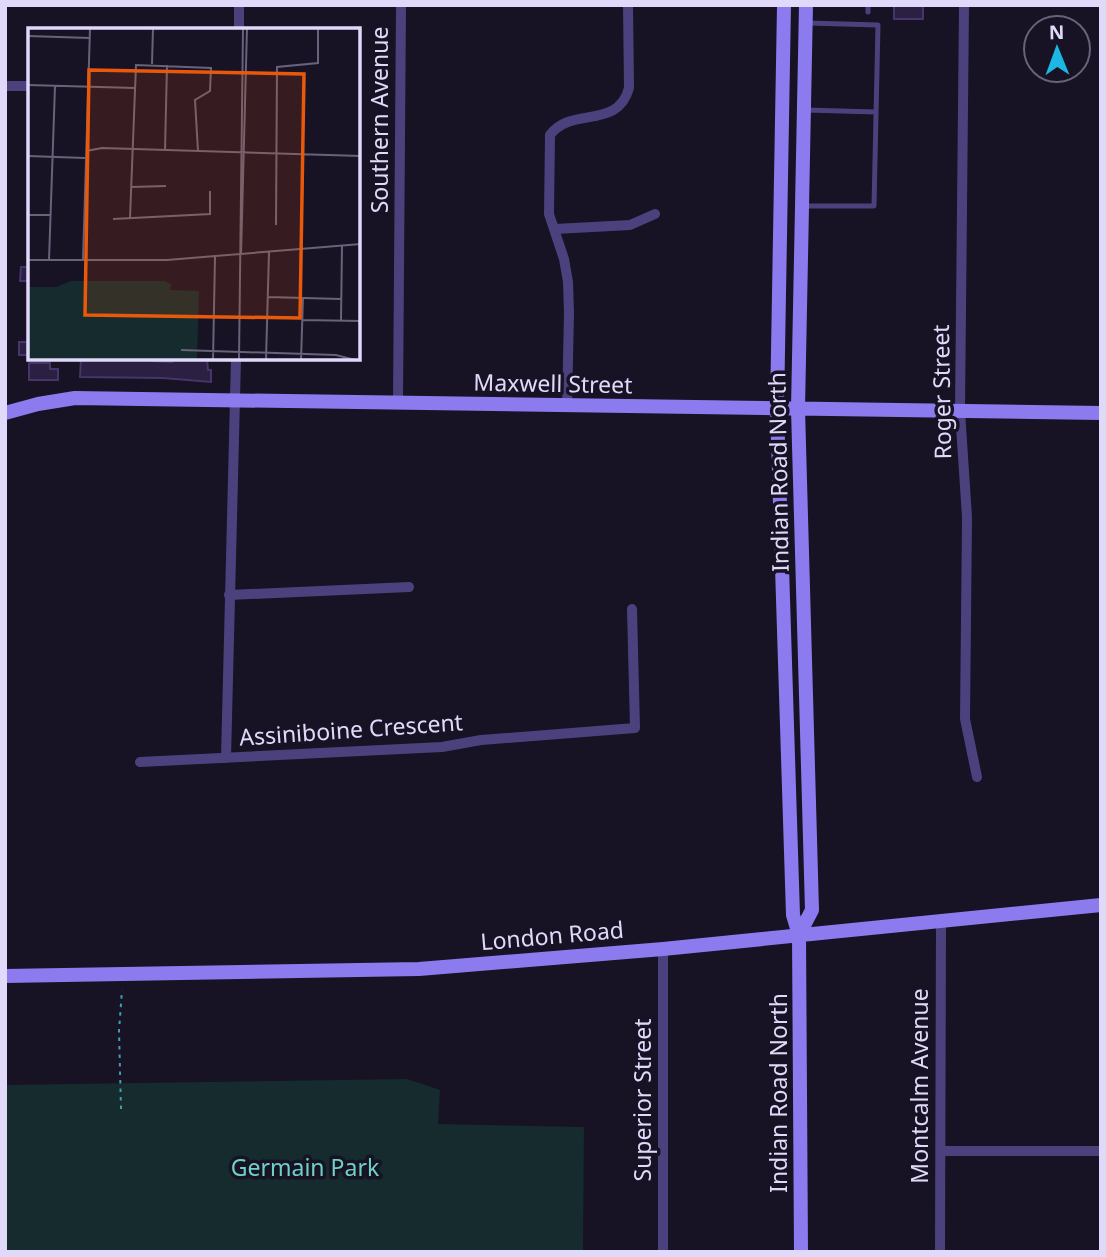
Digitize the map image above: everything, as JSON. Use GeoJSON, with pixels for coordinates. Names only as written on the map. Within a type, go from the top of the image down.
{"type":"FeatureCollection","features":[{"type":"Feature","properties":{"kind":"main road","name":"Indian Road North"},"geometry":{"type":"LineString","coordinates":[[784,5],[778,409],[793,911],[799,935],[801,1252]]}},
{"type":"Feature","properties":{"kind":"main road","name":"Indian Road North"},"geometry":{"type":"LineString","coordinates":[[799,935],[812,910],[798,409],[806,5]]}},
{"type":"Feature","properties":{"kind":"main road","name":"Maxwell Street"},"geometry":{"type":"LineString","coordinates":[[5,413],[75,398],[1101,413]]}},
{"type":"Feature","properties":{"kind":"main road","name":"London Road"},"geometry":{"type":"LineString","coordinates":[[5,976],[419,969],[1101,905]]}},
{"type":"Feature","properties":{"kind":"street"},"geometry":{"type":"LineString","coordinates":[[239,28],[240,5]]}},
{"type":"Feature","properties":{"kind":"street","name":"Southern Avenue"},"geometry":{"type":"LineString","coordinates":[[398,402],[401,5]]}},
{"type":"Feature","properties":{"kind":"street"},"geometry":{"type":"LineString","coordinates":[[566,406],[568,282],[548,205],[550,135],[562,124],[615,111],[626,98],[629,88],[628,5]]}},
{"type":"Feature","properties":{"kind":"street","name":"Roger Street"},"geometry":{"type":"LineString","coordinates":[[964,5],[960,411],[967,517],[965,719],[977,777]]}},
{"type":"Feature","properties":{"kind":"street"},"geometry":{"type":"LineString","coordinates":[[5,86],[28,86]]}},
{"type":"Feature","properties":{"kind":"street"},"geometry":{"type":"LineString","coordinates":[[555,229],[630,225],[655,214]]}},
{"type":"Feature","properties":{"kind":"street","name":"Assiniboine Crescent"},"geometry":{"type":"LineString","coordinates":[[236,360],[226,758],[442,747],[481,740],[635,728],[632,609]]}},
{"type":"Feature","properties":{"kind":"street"},"geometry":{"type":"LineString","coordinates":[[229,595],[409,587]]}},
{"type":"Feature","properties":{"kind":"street"},"geometry":{"type":"LineString","coordinates":[[140,762],[226,758]]}},
{"type":"Feature","properties":{"kind":"street","name":"Montcalm Avenue"},"geometry":{"type":"LineString","coordinates":[[940,1252],[941,921]]}},
{"type":"Feature","properties":{"kind":"street","name":"Superior Street"},"geometry":{"type":"LineString","coordinates":[[663,948],[663,1252]]}},
{"type":"Feature","properties":{"kind":"street"},"geometry":{"type":"LineString","coordinates":[[940,1151],[1101,1152]]}},
{"type":"Feature","properties":{"kind":"lane"},"geometry":{"type":"LineString","coordinates":[[802,206],[874,206],[878,25],[805,23]]}},
{"type":"Feature","properties":{"kind":"lane"},"geometry":{"type":"LineString","coordinates":[[804,110],[876,111]]}},
{"type":"Feature","properties":{"kind":"path"},"geometry":{"type":"LineString","coordinates":[[121,990],[121,1110]]}},
{"type":"Feature","properties":{"kind":"green space","name":"Germain Park"},"geometry":{"type":"Polygon","coordinates":[[[407,1079],[440,1090],[438,1124],[584,1127],[583,1252],[5,1252],[5,1085],[407,1079]]]}},
{"type":"Feature","properties":{"kind":"building"},"geometry":{"type":"Polygon","coordinates":[[[894,5],[923,5],[923,19],[894,19],[894,5]]]}},
{"type":"Feature","properties":{"kind":"building"},"geometry":{"type":"Polygon","coordinates":[[[21,267],[28,267],[28,281],[20,281],[21,267]]]}},
{"type":"Feature","properties":{"kind":"building"},"geometry":{"type":"Polygon","coordinates":[[[19,342],[28,342],[28,355],[19,355],[19,342]]]}},
{"type":"Feature","properties":{"kind":"building"},"geometry":{"type":"Polygon","coordinates":[[[81,360],[207,360],[208,370],[211,370],[211,382],[163,378],[80,377],[81,360]]]}},
{"type":"Feature","properties":{"kind":"building"},"geometry":{"type":"Polygon","coordinates":[[[29,363],[50,363],[50,369],[58,369],[58,380],[29,380],[29,363]]]}}]}
